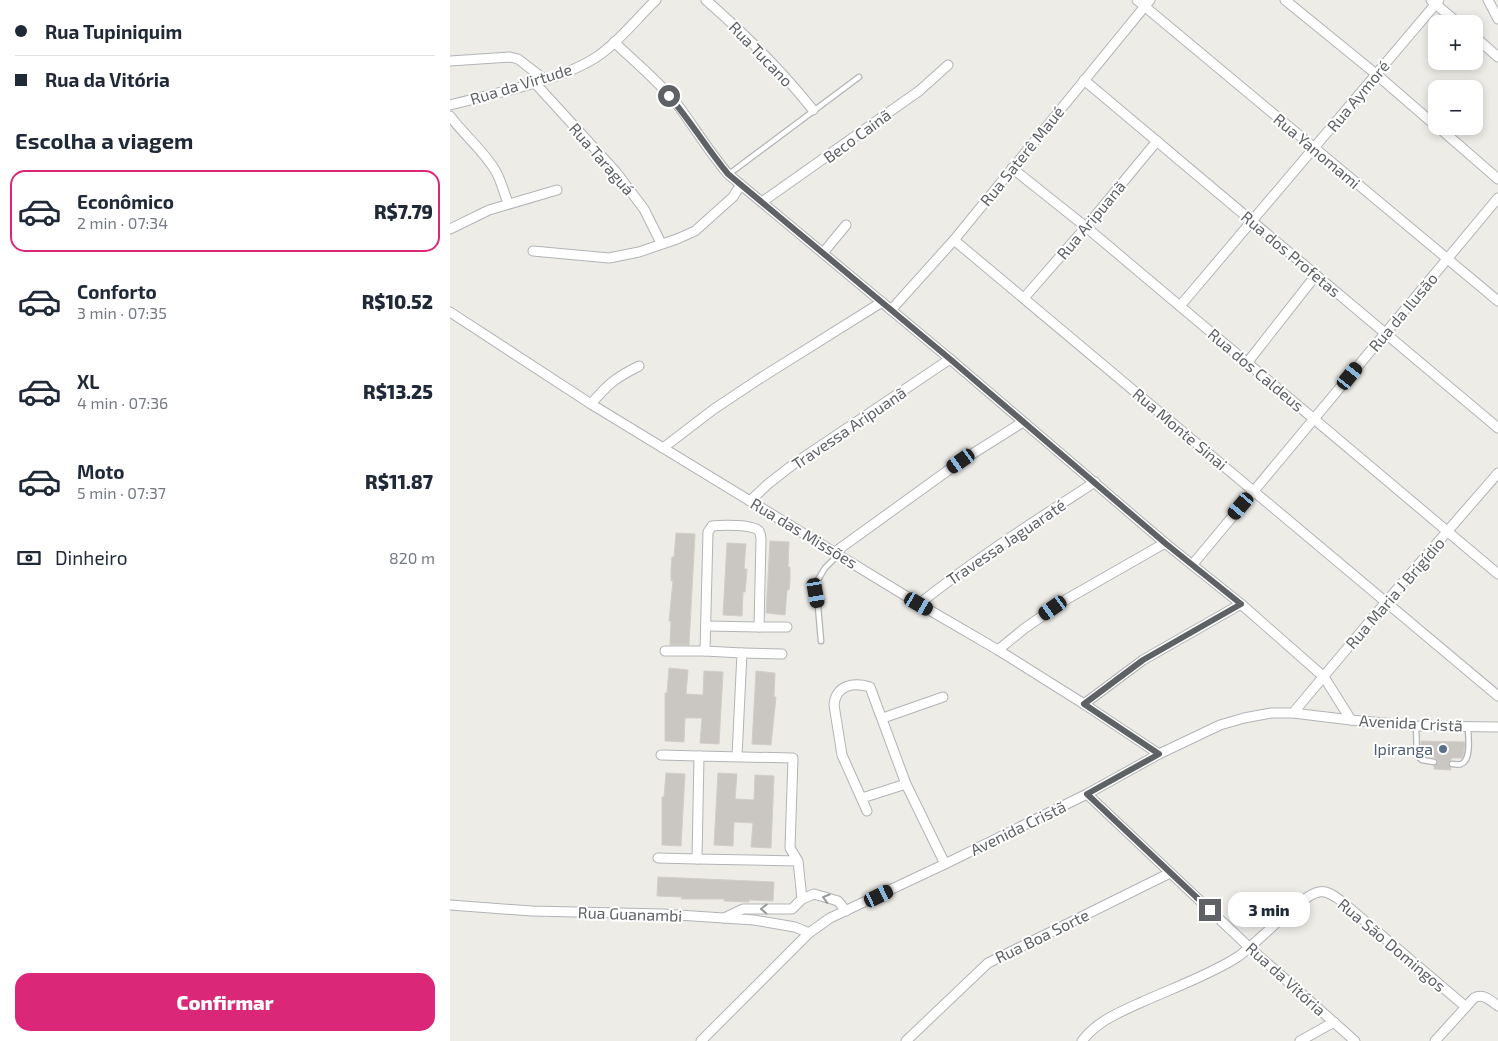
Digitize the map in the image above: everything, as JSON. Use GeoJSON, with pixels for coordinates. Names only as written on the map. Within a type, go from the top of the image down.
{"type":"FeatureCollection","features":[{"type":"Feature","properties":{"kind":"street","name":"Rua da Virtude"},"geometry":{"type":"LineString","coordinates":[[450,105],[534,82],[578,67],[599,55],[656,0]]}},
{"type":"Feature","properties":{"kind":"street","name":"Rua Tucano"},"geometry":{"type":"LineString","coordinates":[[706,0],[768,57],[813,110]]}},
{"type":"Feature","properties":{"kind":"street","name":"Rua Yanomami"},"geometry":{"type":"LineString","coordinates":[[1137,0],[1147,3],[1314,148],[1498,301]]}},
{"type":"Feature","properties":{"kind":"street"},"geometry":{"type":"LineString","coordinates":[[1285,0],[1428,119]]}},
{"type":"Feature","properties":{"kind":"street"},"geometry":{"type":"LineString","coordinates":[[1488,0],[1498,19]]}},
{"type":"Feature","properties":{"kind":"street"},"geometry":{"type":"LineString","coordinates":[[1435,1],[1450,15]]}},
{"type":"Feature","properties":{"kind":"street","name":"Rua Aymoré"},"geometry":{"type":"LineString","coordinates":[[1180,306],[1376,74],[1435,1]]}},
{"type":"Feature","properties":{"kind":"street","name":"Rua Saterê Maué"},"geometry":{"type":"LineString","coordinates":[[891,310],[954,240],[1147,3]]}},
{"type":"Feature","properties":{"kind":"street"},"geometry":{"type":"LineString","coordinates":[[614,42],[658,84],[679,108],[712,156],[740,186],[762,202],[882,302],[1165,543],[1241,604],[1324,677],[1351,720]]}},
{"type":"Feature","properties":{"kind":"street"},"geometry":{"type":"LineString","coordinates":[[1483,44],[1498,57]]}},
{"type":"Feature","properties":{"kind":"street"},"geometry":{"type":"LineString","coordinates":[[450,61],[510,57],[518,60],[544,79]]}},
{"type":"Feature","properties":{"kind":"street","name":"Beco Cainã"},"geometry":{"type":"LineString","coordinates":[[762,202],[919,91],[948,65]]}},
{"type":"Feature","properties":{"kind":"street","name":"Rua dos Profetas"},"geometry":{"type":"LineString","coordinates":[[1084,80],[1498,428]]}},
{"type":"Feature","properties":{"kind":"street","name":"Rua Taraguá"},"geometry":{"type":"LineString","coordinates":[[534,82],[616,172],[644,209],[661,243]]}},
{"type":"Feature","properties":{"kind":"street"},"geometry":{"type":"LineString","coordinates":[[450,116],[484,155],[496,172],[508,203]]}},
{"type":"Feature","properties":{"kind":"street"},"geometry":{"type":"LineString","coordinates":[[1447,135],[1498,179]]}},
{"type":"Feature","properties":{"kind":"street","name":"Rua Aripuanã"},"geometry":{"type":"LineString","coordinates":[[1024,298],[1086,227],[1156,141]]}},
{"type":"Feature","properties":{"kind":"street","name":"Rua dos Caldeus"},"geometry":{"type":"LineString","coordinates":[[1012,168],[1086,227],[1498,574]]}},
{"type":"Feature","properties":{"kind":"street"},"geometry":{"type":"LineString","coordinates":[[532,251],[609,258],[639,252],[696,231],[732,197],[740,186]]}},
{"type":"Feature","properties":{"kind":"street"},"geometry":{"type":"LineString","coordinates":[[450,229],[473,217],[508,203],[556,190]]}},
{"type":"Feature","properties":{"kind":"street","name":"Rua da Ilusão"},"geometry":{"type":"LineString","coordinates":[[1193,564],[1315,420],[1384,333],[1498,198]]}},
{"type":"Feature","properties":{"kind":"street"},"geometry":{"type":"LineString","coordinates":[[823,253],[846,225]]}},
{"type":"Feature","properties":{"kind":"street","name":"Rua Monte Sinai"},"geometry":{"type":"LineString","coordinates":[[954,240],[1498,696]]}},
{"type":"Feature","properties":{"kind":"street"},"geometry":{"type":"LineString","coordinates":[[1247,363],[1316,275]]}},
{"type":"Feature","properties":{"kind":"street"},"geometry":{"type":"LineString","coordinates":[[663,448],[714,409],[759,379],[882,302]]}},
{"type":"Feature","properties":{"kind":"street","name":"Rua das Missões"},"geometry":{"type":"LineString","coordinates":[[450,312],[591,404],[998,650],[1159,754]]}},
{"type":"Feature","properties":{"kind":"street","name":"Travessa Aripuanã"},"geometry":{"type":"LineString","coordinates":[[750,501],[768,484],[795,464],[950,359]]}},
{"type":"Feature","properties":{"kind":"street"},"geometry":{"type":"LineString","coordinates":[[591,404],[609,383],[618,376],[639,366]]}},
{"type":"Feature","properties":{"kind":"street"},"geometry":{"type":"LineString","coordinates":[[837,553],[961,461],[1023,422]]}},
{"type":"Feature","properties":{"kind":"street","name":"Rua Maria J Brigídio"},"geometry":{"type":"LineString","coordinates":[[1293,713],[1498,473]]}},
{"type":"Feature","properties":{"kind":"street","name":"Travessa Jaguaraté"},"geometry":{"type":"LineString","coordinates":[[919,604],[1007,540],[1095,482]]}},
{"type":"Feature","properties":{"kind":"street"},"geometry":{"type":"LineString","coordinates":[[705,651],[708,532],[712,526],[753,527],[759,531],[762,539],[759,627]]}},
{"type":"Feature","properties":{"kind":"street"},"geometry":{"type":"LineString","coordinates":[[998,650],[1025,628],[1067,599],[1165,543]]}},
{"type":"Feature","properties":{"kind":"street"},"geometry":{"type":"LineString","coordinates":[[1084,704],[1143,660],[1241,604]]}},
{"type":"Feature","properties":{"kind":"street"},"geometry":{"type":"LineString","coordinates":[[706,626],[787,627]]}},
{"type":"Feature","properties":{"kind":"street"},"geometry":{"type":"LineString","coordinates":[[665,651],[782,654]]}},
{"type":"Feature","properties":{"kind":"street"},"geometry":{"type":"LineString","coordinates":[[737,756],[742,653]]}},
{"type":"Feature","properties":{"kind":"street"},"geometry":{"type":"LineString","coordinates":[[867,811],[842,755],[834,705],[838,690],[845,687],[870,687],[906,784],[945,864]]}},
{"type":"Feature","properties":{"kind":"street"},"geometry":{"type":"LineString","coordinates":[[883,718],[943,697]]}},
{"type":"Feature","properties":{"kind":"street","name":"Avenida Cristã"},"geometry":{"type":"LineString","coordinates":[[703,1040],[809,934],[830,918],[1087,794],[1159,754],[1220,725],[1262,715],[1293,713],[1416,726],[1498,727]]}},
{"type":"Feature","properties":{"kind":"street"},"geometry":{"type":"LineString","coordinates":[[661,755],[793,758],[790,848],[798,861],[802,899]]}},
{"type":"Feature","properties":{"kind":"street"},"geometry":{"type":"LineString","coordinates":[[698,859],[699,756]]}},
{"type":"Feature","properties":{"kind":"street"},"geometry":{"type":"LineString","coordinates":[[862,798],[906,784]]}},
{"type":"Feature","properties":{"kind":"street","name":"Rua da Vitória"},"geometry":{"type":"LineString","coordinates":[[1087,794],[1250,948],[1355,1041]]}},
{"type":"Feature","properties":{"kind":"street"},"geometry":{"type":"LineString","coordinates":[[658,858],[798,861]]}},
{"type":"Feature","properties":{"kind":"street","name":"Rua Boa Sorte"},"geometry":{"type":"LineString","coordinates":[[906,1041],[988,963],[1170,873]]}},
{"type":"Feature","properties":{"kind":"street","name":"Rua São Domingos"},"geometry":{"type":"LineString","coordinates":[[1082,1041],[1096,1026],[1118,1013],[1221,966],[1242,954],[1297,906],[1319,892],[1328,892],[1340,900],[1466,1007]]}},
{"type":"Feature","properties":{"kind":"street"},"geometry":{"type":"LineString","coordinates":[[724,918],[744,909],[792,909],[802,899],[814,894],[838,901],[846,911]]}},
{"type":"Feature","properties":{"kind":"street","name":"Rua Guanambi"},"geometry":{"type":"LineString","coordinates":[[450,905],[532,911],[664,914],[754,920],[795,927],[809,934]]}},
{"type":"Feature","properties":{"kind":"street"},"geometry":{"type":"LineString","coordinates":[[1435,1041],[1474,998],[1481,995],[1498,1006]]}},
{"type":"Feature","properties":{"kind":"street"},"geometry":{"type":"LineString","coordinates":[[1300,1041],[1334,1022]]}},
{"type":"Feature","properties":{"kind":"lane"},"geometry":{"type":"LineString","coordinates":[[728,174],[859,77]]}},
{"type":"Feature","properties":{"kind":"lane"},"geometry":{"type":"LineString","coordinates":[[821,642],[816,584],[825,568],[837,553]]}},
{"type":"Feature","properties":{"kind":"lane"},"geometry":{"type":"LineString","coordinates":[[1416,726],[1417,756],[1422,760],[1434,762]]}},
{"type":"Feature","properties":{"kind":"lane"},"geometry":{"type":"LineString","coordinates":[[1452,764],[1461,764],[1466,759],[1468,753],[1468,726]]}},
{"type":"Feature","properties":{"kind":"building"},"geometry":{"type":"Polygon","coordinates":[[[676,533],[695,534],[689,645],[670,645],[671,621],[669,621],[673,581],[671,581],[671,569],[676,533]]]}},
{"type":"Feature","properties":{"kind":"building"},"geometry":{"type":"Polygon","coordinates":[[[770,541],[789,542],[788,567],[790,567],[790,581],[789,590],[787,590],[785,615],[766,613],[770,541]]]}},
{"type":"Feature","properties":{"kind":"building"},"geometry":{"type":"Polygon","coordinates":[[[727,543],[746,544],[744,569],[747,569],[745,592],[743,592],[742,616],[723,615],[727,543]]]}},
{"type":"Feature","properties":{"kind":"building"},"geometry":{"type":"Polygon","coordinates":[[[669,668],[688,670],[686,694],[703,695],[704,671],[723,672],[719,744],[700,743],[702,718],[685,718],[684,742],[665,741],[665,693],[667,693],[669,668]]]}},
{"type":"Feature","properties":{"kind":"building"},"geometry":{"type":"Polygon","coordinates":[[[756,671],[775,673],[774,697],[776,697],[771,745],[752,744],[756,671]]]}},
{"type":"Feature","properties":{"kind":"building","name":"Ipiranga"},"geometry":{"type":"Polygon","coordinates":[[[1421,741],[1465,742],[1463,756],[1462,758],[1452,758],[1448,763],[1451,770],[1434,769],[1438,760],[1421,754],[1421,741]]]}},
{"type":"Feature","properties":{"kind":"building"},"geometry":{"type":"Polygon","coordinates":[[[666,773],[685,774],[681,846],[662,845],[662,797],[664,797],[666,773]]]}},
{"type":"Feature","properties":{"kind":"building"},"geometry":{"type":"Polygon","coordinates":[[[718,773],[737,774],[735,799],[754,800],[755,775],[774,776],[771,848],[751,847],[753,823],[734,822],[733,846],[714,845],[718,773]]]}},
{"type":"Feature","properties":{"kind":"building"},"geometry":{"type":"Polygon","coordinates":[[[658,877],[774,882],[773,901],[724,901],[724,899],[681,899],[682,897],[657,896],[658,877]]]}},
{"type":"Feature","properties":{"kind":"place","name":"Ipiranga"},"geometry":{"type":"Point","coordinates":[1443,749]}},
{"type":"Feature","properties":{"kind":"route"},"geometry":{"type":"LineString","coordinates":[[669,96],[712,156],[740,186],[762,202],[950,359],[1165,543],[1241,604],[1143,660],[1084,704],[1159,754],[1087,794],[1210,910]]}}]}
